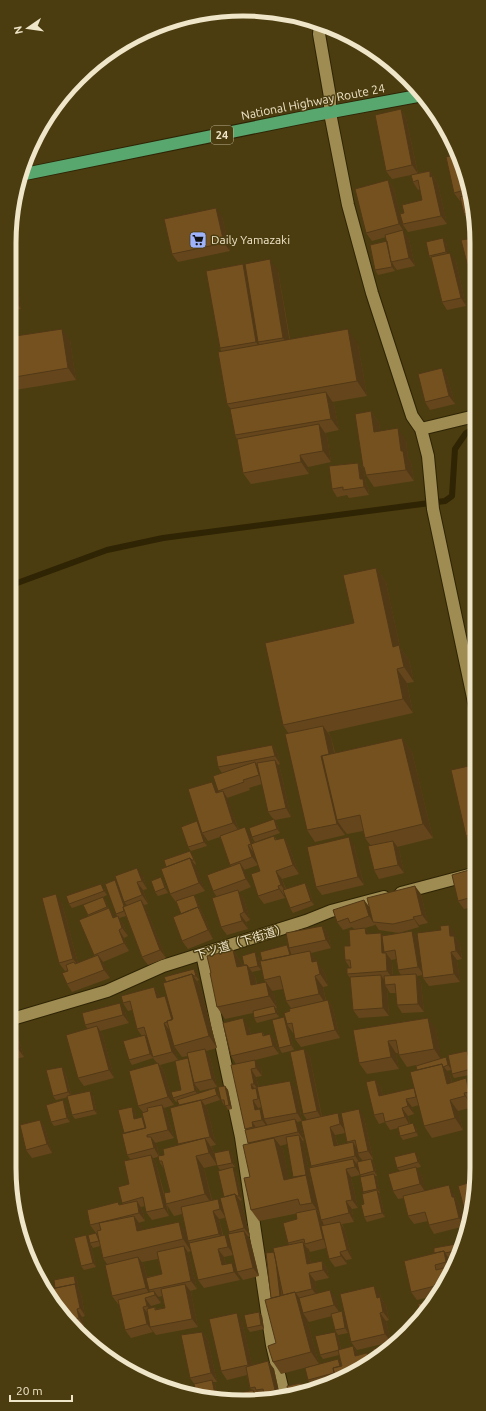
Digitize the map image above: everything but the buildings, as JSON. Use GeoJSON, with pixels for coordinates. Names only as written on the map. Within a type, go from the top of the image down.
{"type":"FeatureCollection","features":[{"type":"Feature","properties":{"kind":"highway","name":"National Highway Route 24"},"geometry":{"type":"LineString","coordinates":[[27,175],[416,96]]}},
{"type":"Feature","properties":{"kind":"street"},"geometry":{"type":"LineString","coordinates":[[319,29],[319,34],[330,97],[330,113],[348,205],[372,293],[412,416],[421,429],[428,456],[433,503],[470,683]]}},
{"type":"Feature","properties":{"kind":"street"},"geometry":{"type":"LineString","coordinates":[[421,429],[470,417]]}},
{"type":"Feature","properties":{"kind":"street","name":"下ツ道（下街道）"},"geometry":{"type":"LineString","coordinates":[[16,1018],[107,991],[163,966],[306,921],[332,911],[470,875]]}},
{"type":"Feature","properties":{"kind":"street"},"geometry":{"type":"LineString","coordinates":[[202,954],[241,1137],[272,1346],[283,1392]]}},
{"type":"Feature","properties":{"kind":"waterway"},"geometry":{"type":"LineString","coordinates":[[16,583],[107,550],[163,538],[445,501],[452,496],[455,449],[466,433],[470,431]]}},
{"type":"Feature","properties":{"kind":"place","name":"Daily Yamazaki"},"geometry":{"type":"Point","coordinates":[198,240]}}]}
